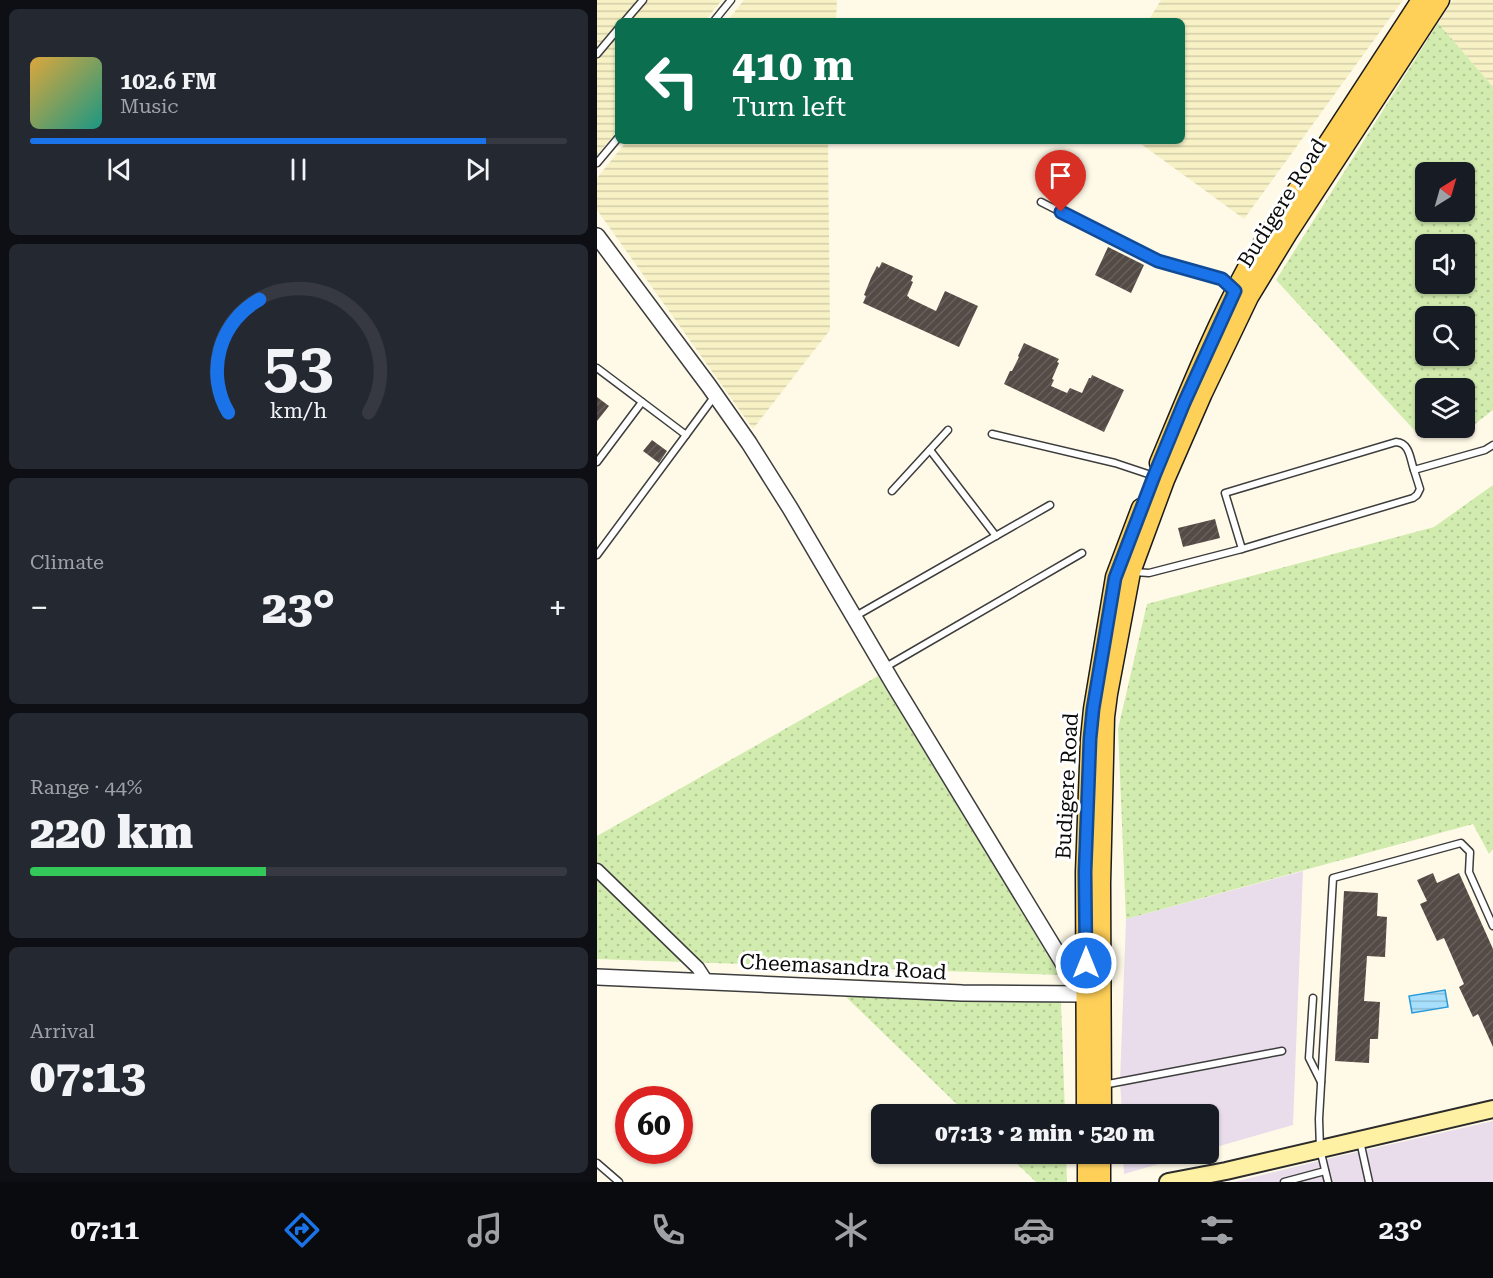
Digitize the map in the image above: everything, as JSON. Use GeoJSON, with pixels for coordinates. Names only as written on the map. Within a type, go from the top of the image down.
{"type":"FeatureCollection","features":[{"type":"Feature","properties":{"kind":"main road","name":"Budigere Road"},"geometry":{"type":"LineString","coordinates":[[1102,1104],[1091,988],[1085,872],[1093,709],[1115,578],[1189,389],[1235,291],[1273,225],[1421,0]]}},
{"type":"Feature","properties":{"kind":"main road","name":"Budigere Road"},"geometry":{"type":"LineString","coordinates":[[1086,1104],[1091,988],[1101,883],[1105,717],[1131,572],[1165,480],[1249,297],[1288,233],[1440,0]]}},
{"type":"Feature","properties":{"kind":"main road"},"geometry":{"type":"LineString","coordinates":[[1168,1182],[1226,1171],[1493,1109]]}},
{"type":"Feature","properties":{"kind":"main road"},"geometry":{"type":"LineString","coordinates":[[1086,1164],[1087,1182]]}},
{"type":"Feature","properties":{"kind":"main road"},"geometry":{"type":"LineString","coordinates":[[1101,1164],[1101,1182]]}},
{"type":"Feature","properties":{"kind":"street"},"geometry":{"type":"LineString","coordinates":[[597,236],[750,444],[883,668],[1068,971],[1091,988]]}},
{"type":"Feature","properties":{"kind":"street"},"geometry":{"type":"LineString","coordinates":[[597,870],[698,968],[707,982]]}},
{"type":"Feature","properties":{"kind":"street","name":"Cheemasandra Road"},"geometry":{"type":"LineString","coordinates":[[597,977],[962,993],[1091,988]]}},
{"type":"Feature","properties":{"kind":"lane"},"geometry":{"type":"LineString","coordinates":[[628,18],[643,0]]}},
{"type":"Feature","properties":{"kind":"lane"},"geometry":{"type":"LineString","coordinates":[[716,18],[731,0]]}},
{"type":"Feature","properties":{"kind":"lane"},"geometry":{"type":"LineString","coordinates":[[597,54],[615,33]]}},
{"type":"Feature","properties":{"kind":"lane"},"geometry":{"type":"LineString","coordinates":[[597,163],[615,142]]}},
{"type":"Feature","properties":{"kind":"lane"},"geometry":{"type":"LineString","coordinates":[[1041,202],[1158,261],[1222,279],[1235,291]]}},
{"type":"Feature","properties":{"kind":"lane"},"geometry":{"type":"LineString","coordinates":[[598,369],[686,435]]}},
{"type":"Feature","properties":{"kind":"lane"},"geometry":{"type":"LineString","coordinates":[[597,555],[716,395]]}},
{"type":"Feature","properties":{"kind":"lane"},"geometry":{"type":"LineString","coordinates":[[597,462],[642,402]]}},
{"type":"Feature","properties":{"kind":"lane"},"geometry":{"type":"LineString","coordinates":[[892,491],[948,430]]}},
{"type":"Feature","properties":{"kind":"lane"},"geometry":{"type":"LineString","coordinates":[[992,434],[1116,463],[1154,476]]}},
{"type":"Feature","properties":{"kind":"lane"},"geometry":{"type":"LineString","coordinates":[[1131,572],[1149,573],[1242,549],[1413,498],[1420,489],[1407,446],[1402,442],[1396,442],[1225,493],[1242,549]]}},
{"type":"Feature","properties":{"kind":"lane"},"geometry":{"type":"LineString","coordinates":[[1413,470],[1485,450],[1493,445]]}},
{"type":"Feature","properties":{"kind":"lane"},"geometry":{"type":"LineString","coordinates":[[930,450],[996,536]]}},
{"type":"Feature","properties":{"kind":"lane"},"geometry":{"type":"LineString","coordinates":[[853,618],[1050,505]]}},
{"type":"Feature","properties":{"kind":"lane"},"geometry":{"type":"LineString","coordinates":[[883,668],[1082,553]]}},
{"type":"Feature","properties":{"kind":"lane"},"geometry":{"type":"LineString","coordinates":[[1327,1182],[1320,1149],[1319,1119],[1333,878],[1461,843],[1470,852],[1469,872],[1493,926]]}},
{"type":"Feature","properties":{"kind":"lane"},"geometry":{"type":"LineString","coordinates":[[1313,998],[1309,1058],[1321,1083]]}},
{"type":"Feature","properties":{"kind":"lane"},"geometry":{"type":"LineString","coordinates":[[1102,1085],[1282,1051]]}},
{"type":"Feature","properties":{"kind":"lane"},"geometry":{"type":"LineString","coordinates":[[1359,1140],[1369,1182]]}},
{"type":"Feature","properties":{"kind":"lane"},"geometry":{"type":"LineString","coordinates":[[597,1163],[619,1182]]}},
{"type":"Feature","properties":{"kind":"lane"},"geometry":{"type":"LineString","coordinates":[[1284,1182],[1325,1171]]}},
{"type":"Feature","properties":{"kind":"shaded area"},"geometry":{"type":"Polygon","coordinates":[[[597,0],[722,0],[707,18],[615,18],[615,134],[597,155],[597,0]]]}},
{"type":"Feature","properties":{"kind":"shaded area"},"geometry":{"type":"Polygon","coordinates":[[[744,0],[837,0],[836,18],[729,18],[744,0]]]}},
{"type":"Feature","properties":{"kind":"shaded area"},"geometry":{"type":"Polygon","coordinates":[[[1161,0],[1403,0],[1244,219],[1141,144],[1185,144],[1185,18],[1150,18],[1161,0]]]}},
{"type":"Feature","properties":{"kind":"shaded area"},"geometry":{"type":"Polygon","coordinates":[[[1453,0],[1493,0],[1493,87],[1438,23],[1453,0]]]}},
{"type":"Feature","properties":{"kind":"shaded area"},"geometry":{"type":"Polygon","coordinates":[[[625,144],[828,144],[830,330],[753,429],[597,210],[597,178],[625,144]]]}},
{"type":"Feature","properties":{"kind":"shaded area"},"geometry":{"type":"Polygon","coordinates":[[[1303,871],[1293,1125],[1219,1146],[1219,1104],[1121,1104],[1120,1082],[1126,919],[1303,871]]]}},
{"type":"Feature","properties":{"kind":"shaded area"},"geometry":{"type":"Polygon","coordinates":[[[1493,1121],[1493,1182],[1234,1182],[1331,1158],[1493,1121]]]}},
{"type":"Feature","properties":{"kind":"shaded area"},"geometry":{"type":"Polygon","coordinates":[[[1124,1164],[1158,1164],[1124,1174],[1124,1164]]]}},
{"type":"Feature","properties":{"kind":"green space"},"geometry":{"type":"Polygon","coordinates":[[[1438,23],[1493,87],[1493,410],[1475,424],[1475,378],[1415,378],[1415,431],[1276,280],[1438,23]]]}},
{"type":"Feature","properties":{"kind":"green space"},"geometry":{"type":"Polygon","coordinates":[[[1493,485],[1493,849],[1489,854],[1473,824],[1126,919],[1118,729],[1147,604],[1434,527],[1493,485]]]}},
{"type":"Feature","properties":{"kind":"green space"},"geometry":{"type":"Polygon","coordinates":[[[878,676],[1060,975],[597,959],[597,836],[878,676]]]}},
{"type":"Feature","properties":{"kind":"green space"},"geometry":{"type":"Polygon","coordinates":[[[845,996],[1061,1002],[1065,1104],[957,1104],[845,996]]]}},
{"type":"Feature","properties":{"kind":"green space"},"geometry":{"type":"Polygon","coordinates":[[[1017,1164],[1066,1164],[1067,1182],[1036,1182],[1017,1164]]]}},
{"type":"Feature","properties":{"kind":"water"},"geometry":{"type":"Polygon","coordinates":[[[1445,990],[1448,1007],[1412,1013],[1409,996],[1445,990]]]}},
{"type":"Feature","properties":{"kind":"building"},"geometry":{"type":"Polygon","coordinates":[[[1108,247],[1144,265],[1131,293],[1095,275],[1108,247]]]}},
{"type":"Feature","properties":{"kind":"building"},"geometry":{"type":"Polygon","coordinates":[[[882,262],[913,276],[907,296],[936,311],[945,291],[978,306],[959,347],[863,303],[871,278],[877,266],[879,268],[882,262]]]}},
{"type":"Feature","properties":{"kind":"building"},"geometry":{"type":"Polygon","coordinates":[[[1024,343],[1059,359],[1051,386],[1067,393],[1070,388],[1082,393],[1092,375],[1124,390],[1104,432],[1004,384],[1024,343]]]}},
{"type":"Feature","properties":{"kind":"building"},"geometry":{"type":"Polygon","coordinates":[[[597,397],[609,406],[597,421],[597,397]]]}},
{"type":"Feature","properties":{"kind":"building"},"geometry":{"type":"Polygon","coordinates":[[[652,440],[667,451],[659,463],[643,451],[652,440]]]}},
{"type":"Feature","properties":{"kind":"building"},"geometry":{"type":"Polygon","coordinates":[[[1215,519],[1220,538],[1183,547],[1178,528],[1215,519]]]}},
{"type":"Feature","properties":{"kind":"building"},"geometry":{"type":"Polygon","coordinates":[[[1433,873],[1437,883],[1459,873],[1493,949],[1493,1047],[1478,1014],[1473,1017],[1459,987],[1464,984],[1444,938],[1437,941],[1420,904],[1427,901],[1417,880],[1433,873]]]}},
{"type":"Feature","properties":{"kind":"building"},"geometry":{"type":"Polygon","coordinates":[[[1344,891],[1378,893],[1377,916],[1387,917],[1385,957],[1367,956],[1364,1001],[1380,1002],[1378,1039],[1370,1039],[1369,1063],[1335,1061],[1344,891]]]}},
{"type":"Feature","properties":{"kind":"route"},"geometry":{"type":"LineString","coordinates":[[1061,212],[1158,261],[1222,279],[1235,291],[1184,403],[1115,578],[1090,739],[1085,872],[1086,963]]}}]}
